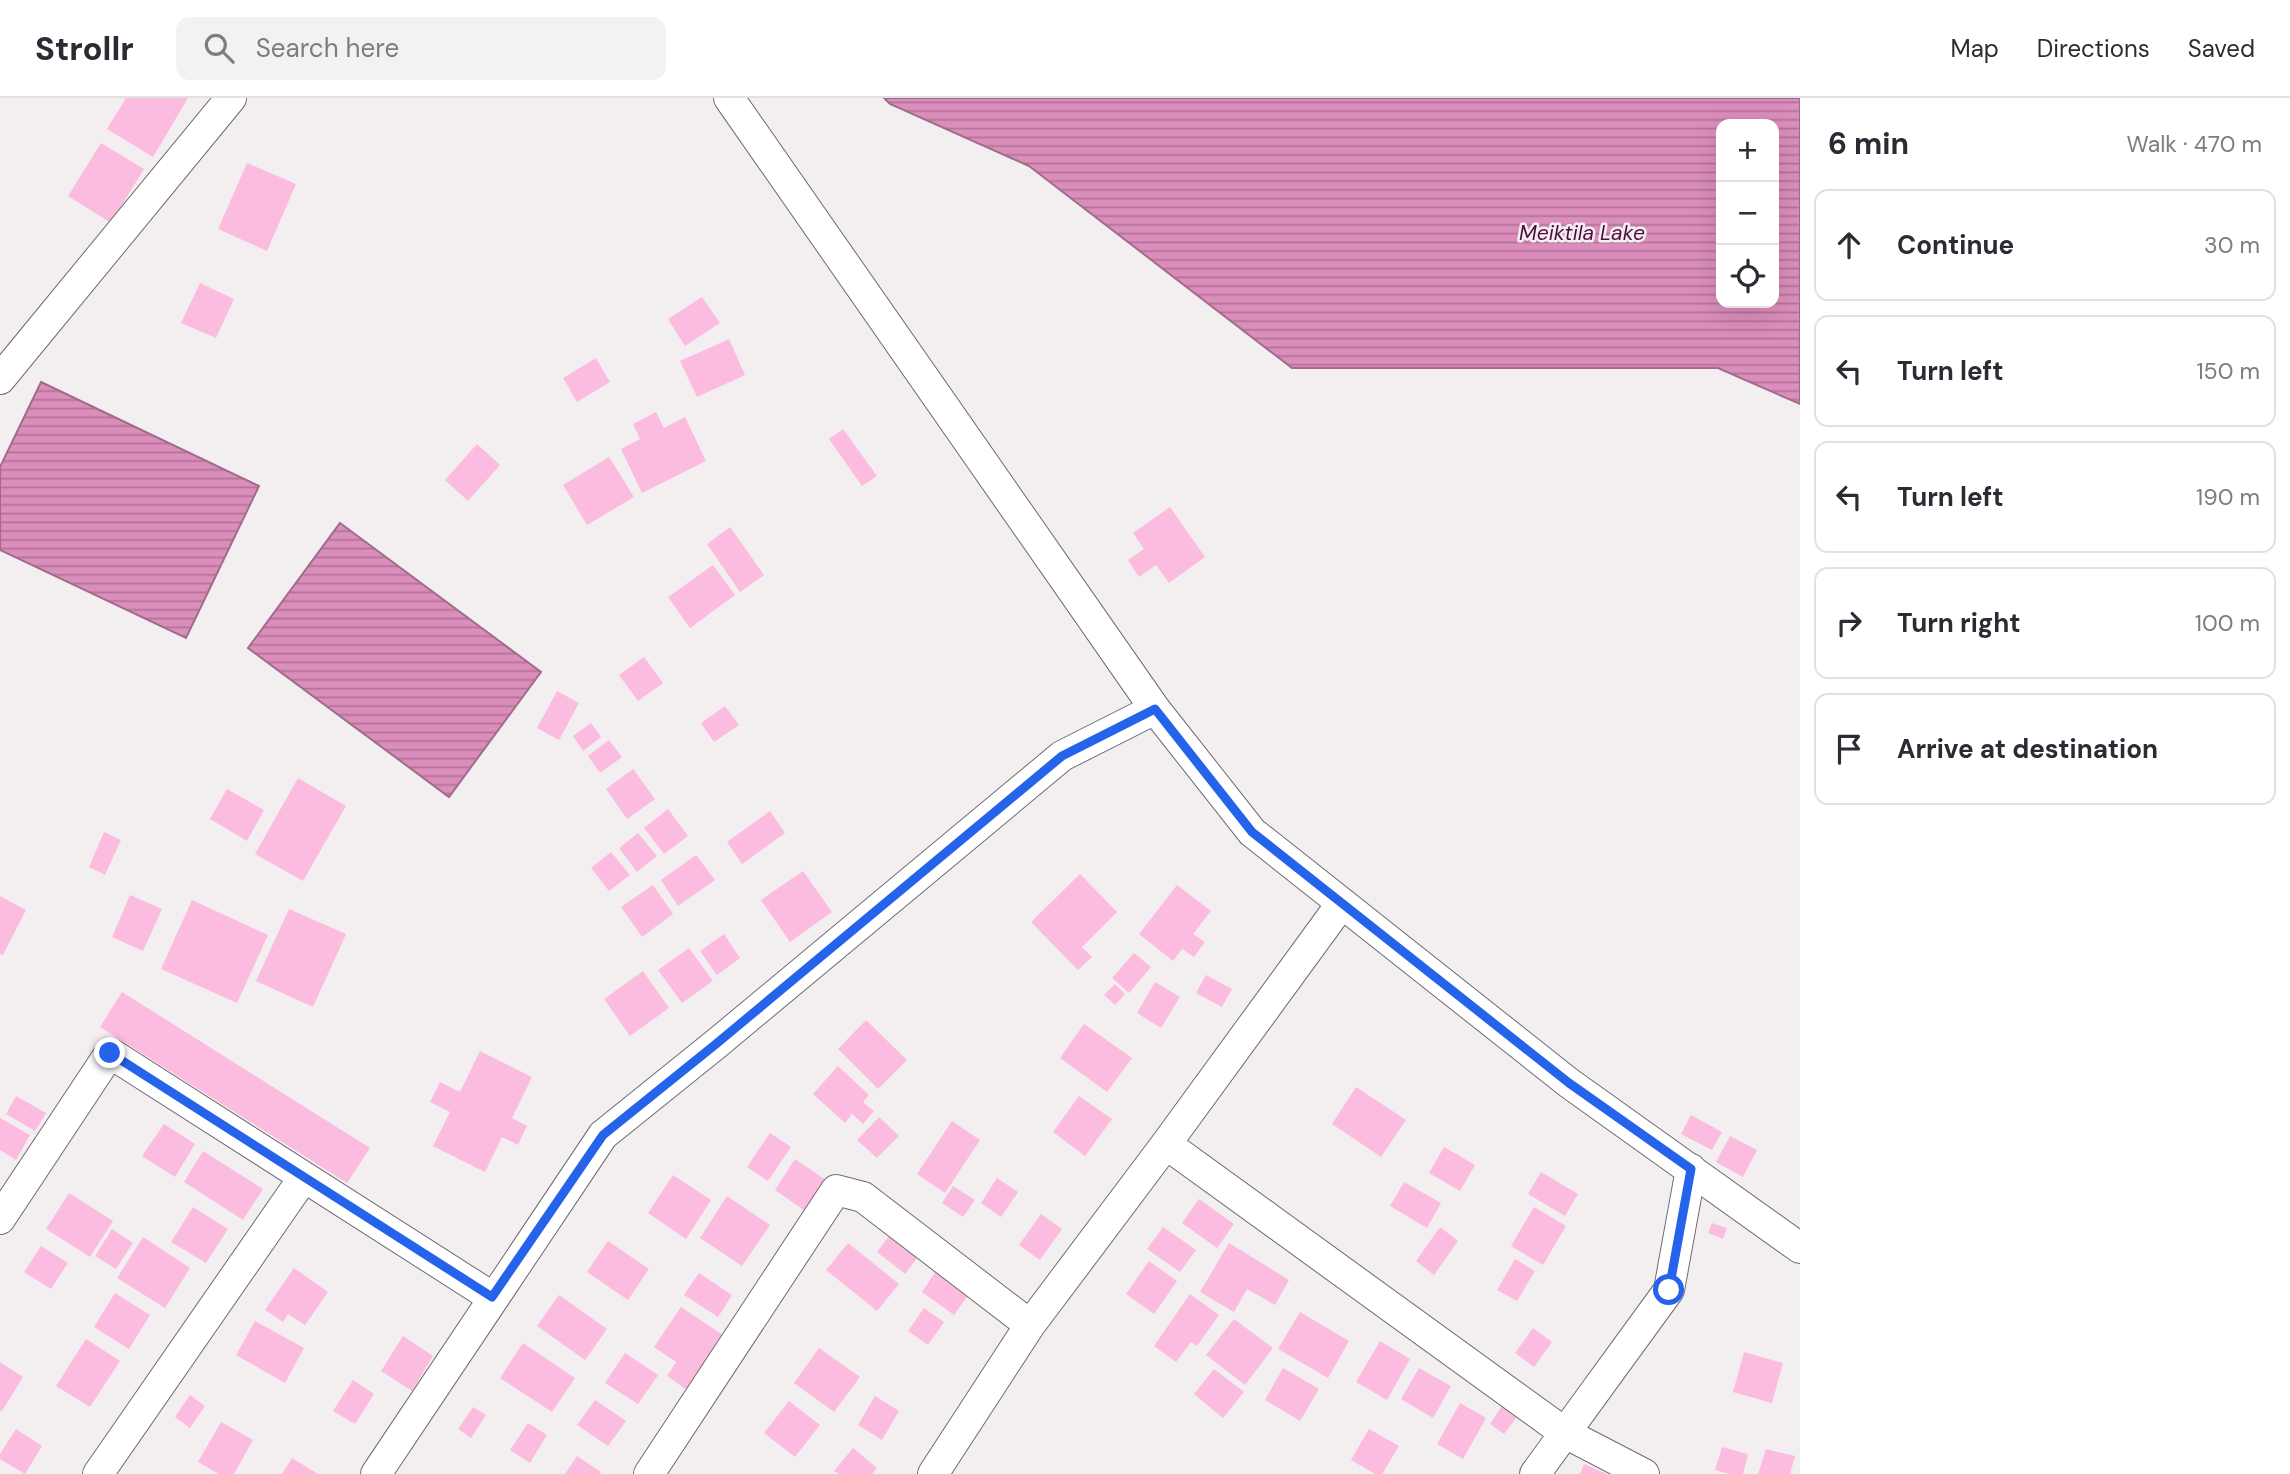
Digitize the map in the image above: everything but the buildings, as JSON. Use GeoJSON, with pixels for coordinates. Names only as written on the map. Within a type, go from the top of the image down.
{"type":"FeatureCollection","features":[{"type":"Feature","properties":{"kind":"street"},"geometry":{"type":"LineString","coordinates":[[0,379],[231,98]]}},
{"type":"Feature","properties":{"kind":"street"},"geometry":{"type":"LineString","coordinates":[[729,98],[1155,709],[1252,832],[1569,1083],[1800,1248]]}},
{"type":"Feature","properties":{"kind":"street"},"geometry":{"type":"LineString","coordinates":[[376,1474],[603,1135],[1062,756],[1155,709]]}},
{"type":"Feature","properties":{"kind":"street"},"geometry":{"type":"LineString","coordinates":[[933,1474],[1030,1325],[1342,903]]}},
{"type":"Feature","properties":{"kind":"street"},"geometry":{"type":"LineString","coordinates":[[0,1219],[110,1053],[492,1297]]}},
{"type":"Feature","properties":{"kind":"street"},"geometry":{"type":"LineString","coordinates":[[1166,1144],[1565,1433],[1644,1474]]}},
{"type":"Feature","properties":{"kind":"street"},"geometry":{"type":"LineString","coordinates":[[1535,1474],[1669,1290],[1691,1169]]}},
{"type":"Feature","properties":{"kind":"street"},"geometry":{"type":"LineString","coordinates":[[98,1474],[304,1177]]}},
{"type":"Feature","properties":{"kind":"street"},"geometry":{"type":"LineString","coordinates":[[649,1474],[836,1191],[863,1197],[1030,1325]]}},
{"type":"Feature","properties":{"kind":"water","name":"Meiktila Lake"},"geometry":{"type":"Polygon","coordinates":[[[884,98],[1800,98],[1800,404],[1718,368],[1292,368],[1029,166],[890,104],[884,98]]]}},
{"type":"Feature","properties":{"kind":"water"},"geometry":{"type":"Polygon","coordinates":[[[41,382],[259,486],[186,638],[0,550],[0,467],[41,382]]]}},
{"type":"Feature","properties":{"kind":"water"},"geometry":{"type":"Polygon","coordinates":[[[340,523],[541,672],[449,797],[248,648],[340,523]]]}},
{"type":"Feature","properties":{"kind":"route"},"geometry":{"type":"LineString","coordinates":[[110,1053],[492,1297],[603,1135],[1062,756],[1155,709],[1252,832],[1569,1083],[1691,1169],[1669,1290]]}}]}
